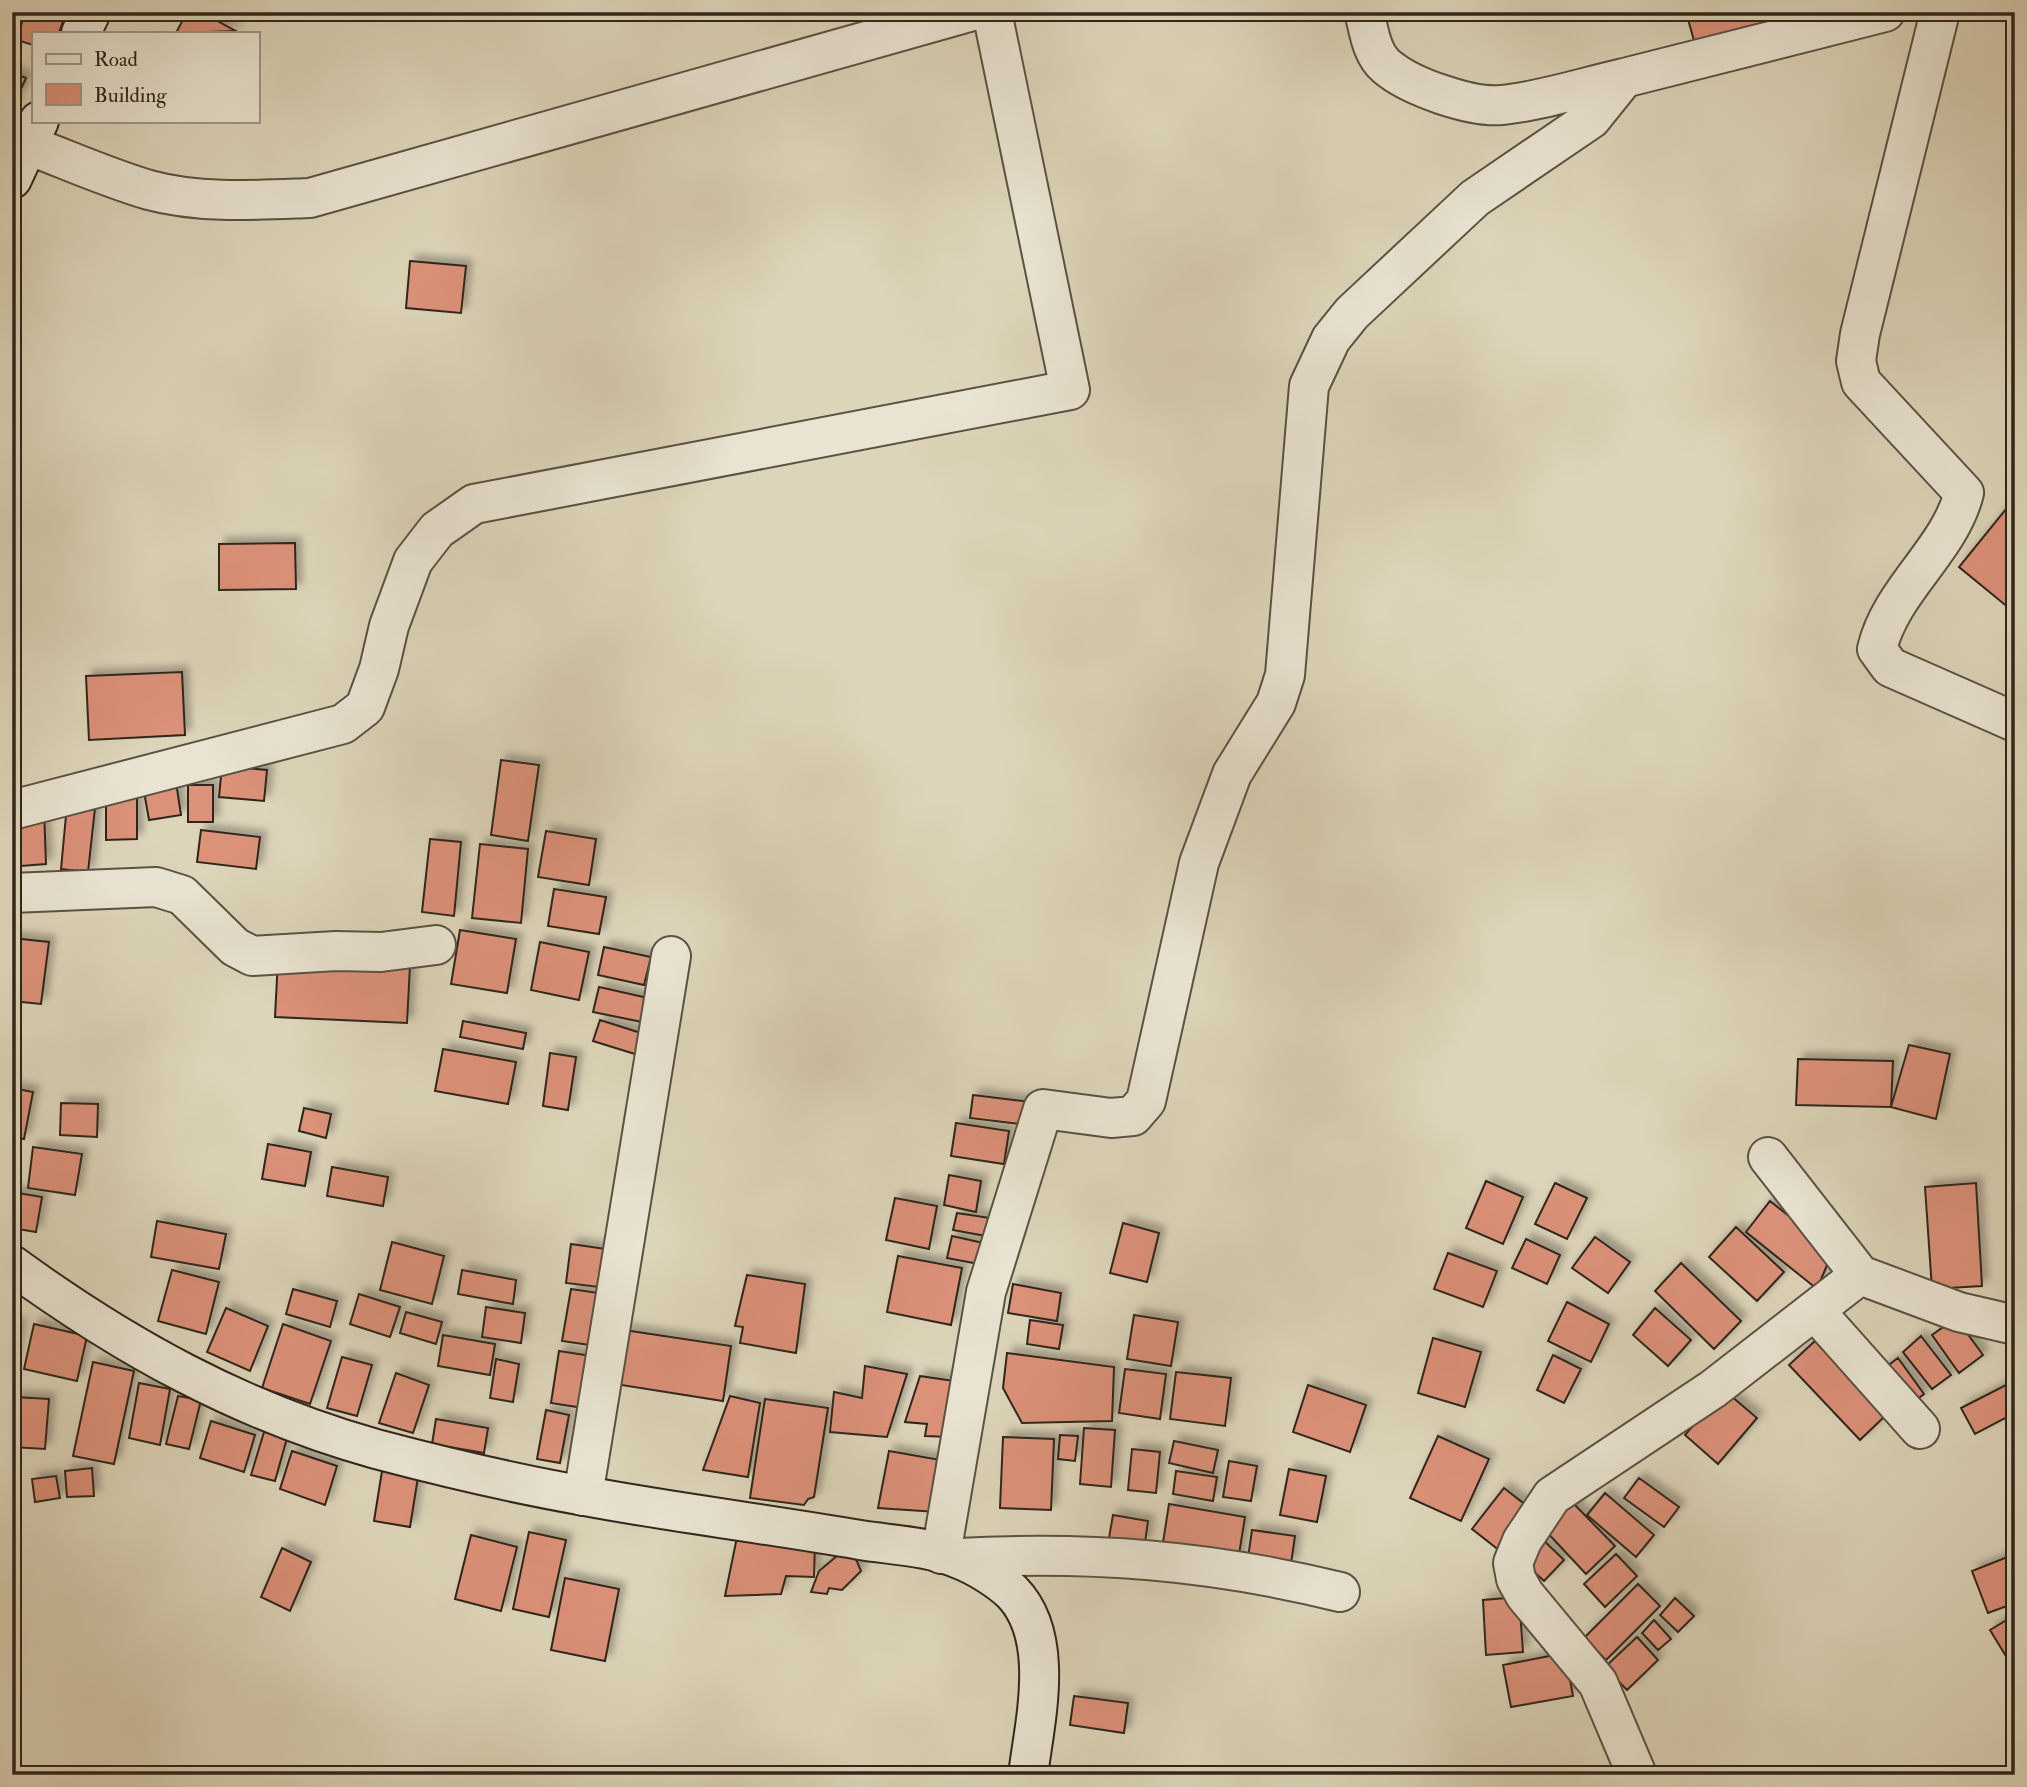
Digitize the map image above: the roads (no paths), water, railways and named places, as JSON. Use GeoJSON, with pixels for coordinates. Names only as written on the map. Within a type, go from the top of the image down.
{"type":"FeatureCollection","features":[{"type":"Feature","properties":{"kind":"street"},"geometry":{"type":"LineString","coordinates":[[81,32],[91,12]]}},
{"type":"Feature","properties":{"kind":"street"},"geometry":{"type":"LineString","coordinates":[[26,148],[149,190],[179,196],[252,201],[310,198],[969,12]]}},
{"type":"Feature","properties":{"kind":"street"},"geometry":{"type":"LineString","coordinates":[[12,810],[343,724],[365,706],[379,669],[389,626],[413,561],[437,530],[474,504],[1070,390],[992,12]]}},
{"type":"Feature","properties":{"kind":"street"},"geometry":{"type":"LineString","coordinates":[[1364,12],[1372,46],[1385,66],[1452,98],[1501,105],[1623,78],[1885,12]]}},
{"type":"Feature","properties":{"kind":"street"},"geometry":{"type":"LineString","coordinates":[[1940,12],[1860,334],[1856,361],[1861,383],[1964,493],[1958,517],[1883,625],[1877,649],[1890,667],[2015,722]]}},
{"type":"Feature","properties":{"kind":"street"},"geometry":{"type":"LineString","coordinates":[[950,1556],[986,1292],[1043,1109],[1111,1118],[1133,1116],[1146,1101],[1199,863],[1232,774],[1276,703],[1285,675],[1300,463],[1309,386],[1331,339],[1352,313],[1475,198],[1591,119],[1623,78]]}},
{"type":"Feature","properties":{"kind":"street"},"geometry":{"type":"LineString","coordinates":[[12,893],[156,887],[182,895],[235,947],[253,956],[337,951],[381,952],[436,945]]}},
{"type":"Feature","properties":{"kind":"street"},"geometry":{"type":"LineString","coordinates":[[583,1496],[670,956]]}},
{"type":"Feature","properties":{"kind":"street"},"geometry":{"type":"LineString","coordinates":[[1768,1157],[1860,1275],[1959,1312],[2015,1325]]}},
{"type":"Feature","properties":{"kind":"street"},"geometry":{"type":"LineString","coordinates":[[12,1265],[84,1317],[220,1392],[375,1448],[583,1496],[950,1556],[1029,1555],[1159,1559],[1273,1576],[1340,1592]]}},
{"type":"Feature","properties":{"kind":"street"},"geometry":{"type":"LineString","coordinates":[[1637,1775],[1598,1683],[1525,1595],[1516,1579],[1513,1563],[1522,1541],[1552,1496],[1713,1389],[1781,1333],[1815,1311],[1860,1275]]}},
{"type":"Feature","properties":{"kind":"street"},"geometry":{"type":"LineString","coordinates":[[1815,1311],[1920,1429]]}},
{"type":"Feature","properties":{"kind":"street"},"geometry":{"type":"LineString","coordinates":[[950,1556],[986,1573],[1012,1592],[1026,1611],[1038,1657],[1028,1775]]}}]}
